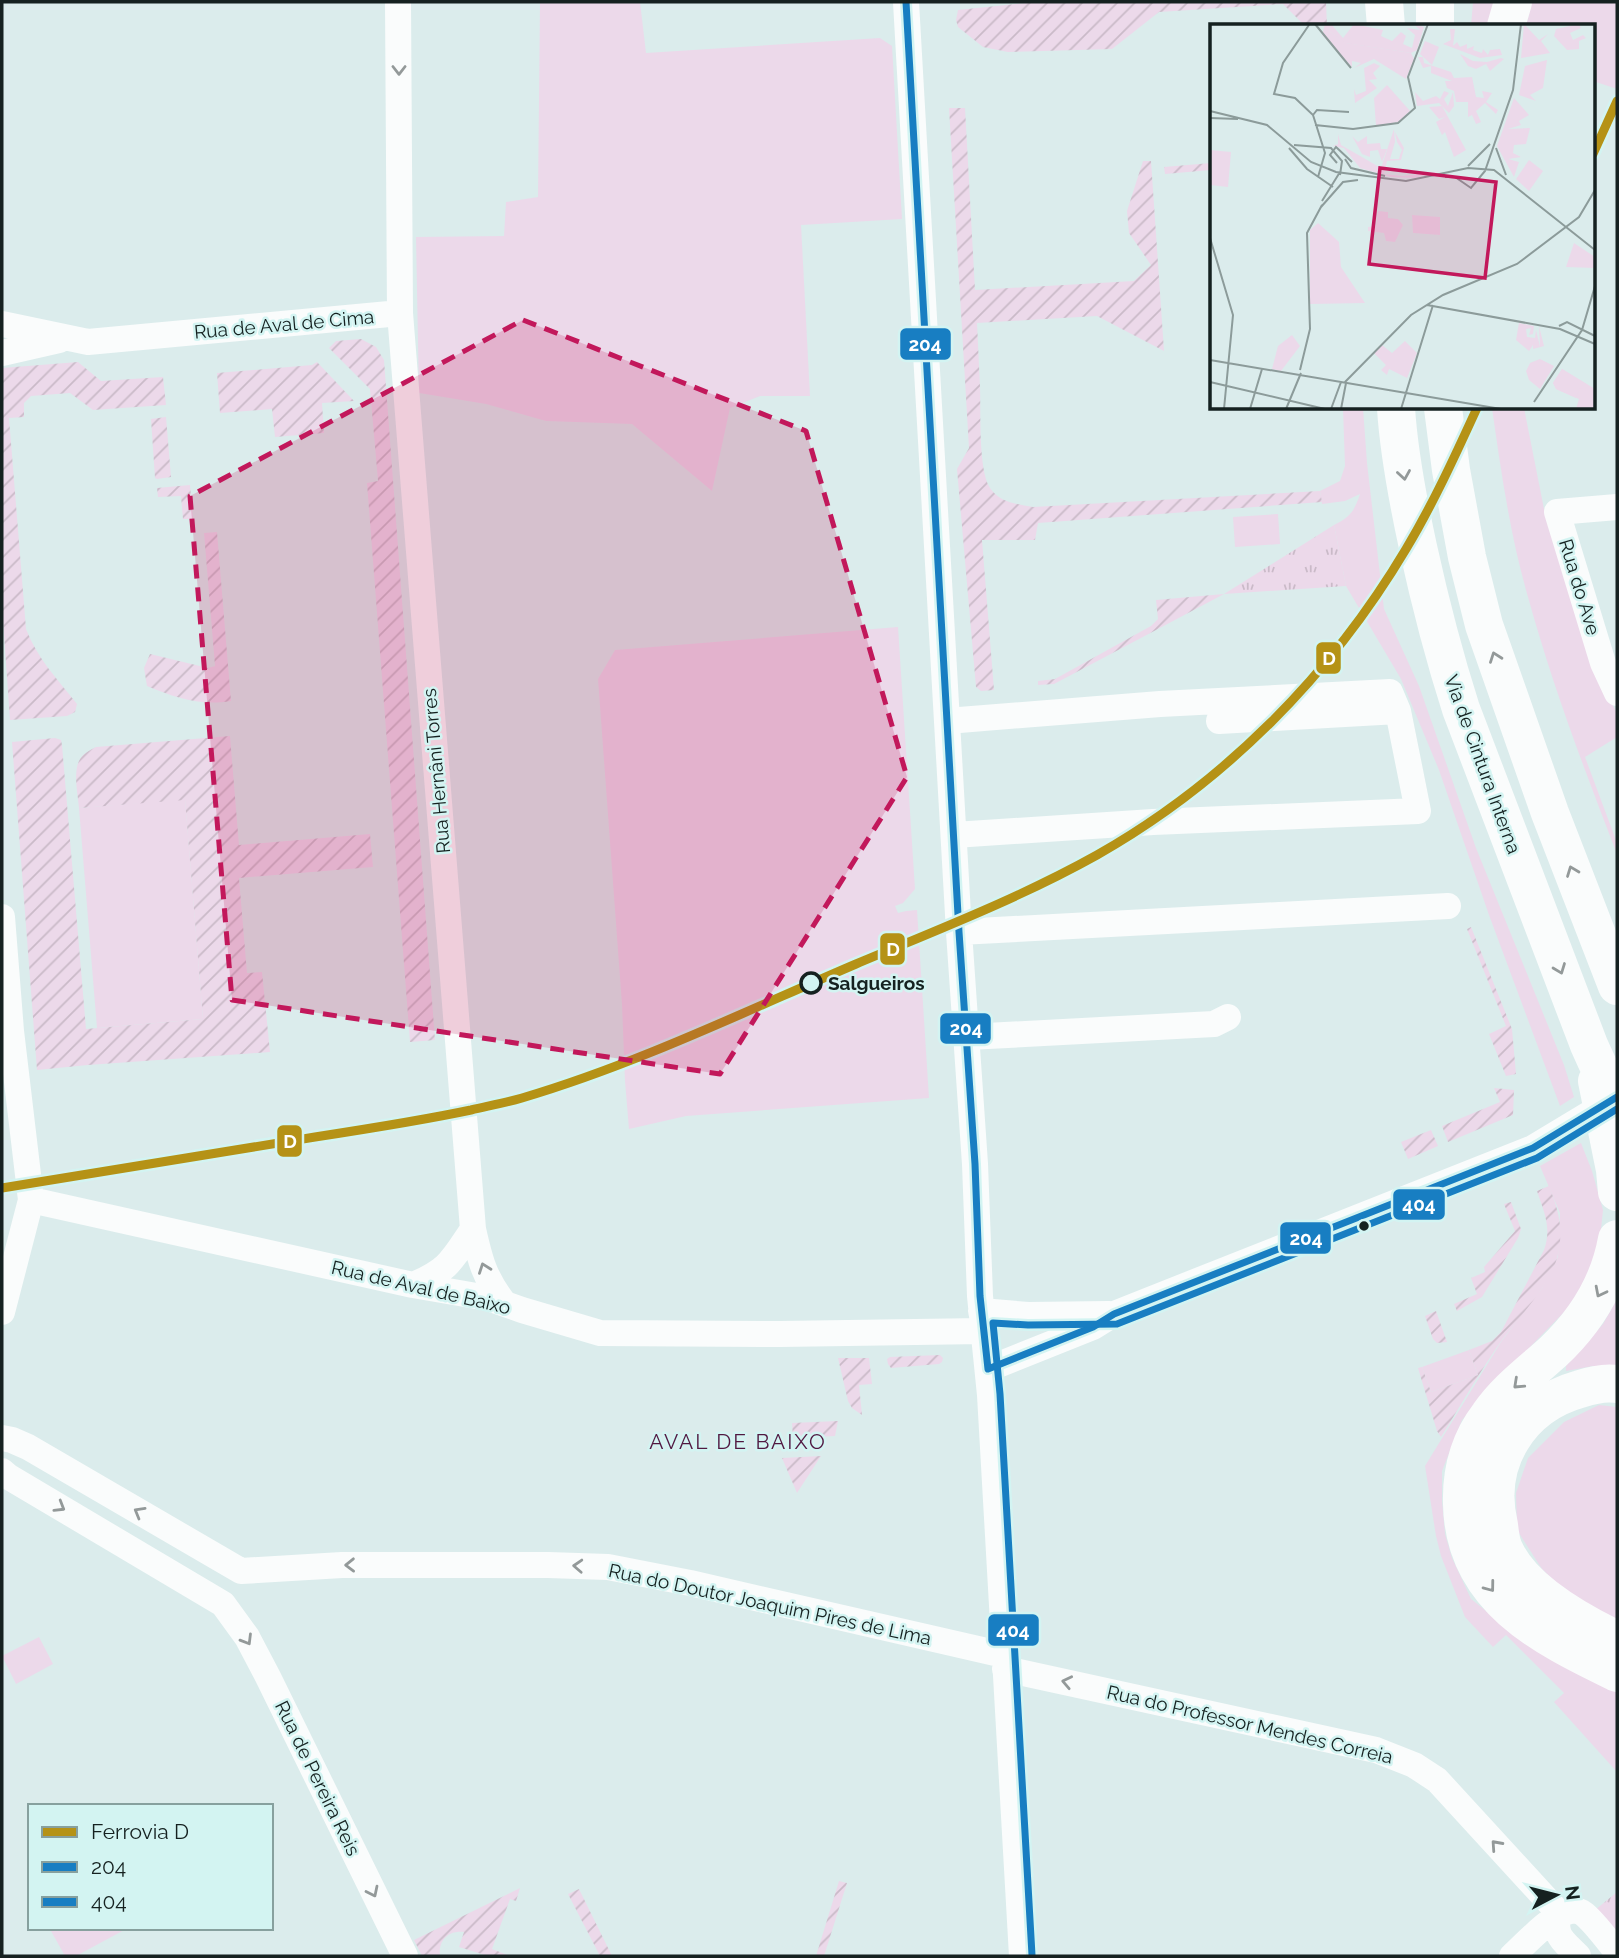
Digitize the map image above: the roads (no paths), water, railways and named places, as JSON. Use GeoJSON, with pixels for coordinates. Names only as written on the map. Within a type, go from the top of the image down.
{"type":"FeatureCollection","features":[{"type":"Feature","properties":{"kind":"highway"},"geometry":{"type":"LineString","coordinates":[[1384,2],[1388,24]]}},
{"type":"Feature","properties":{"kind":"highway"},"geometry":{"type":"LineString","coordinates":[[1388,24],[1390,2]]}},
{"type":"Feature","properties":{"kind":"highway"},"geometry":{"type":"LineString","coordinates":[[1435,2],[1435,24]]}},
{"type":"Feature","properties":{"kind":"highway"},"geometry":{"type":"LineString","coordinates":[[1507,24],[1513,2]]}},
{"type":"Feature","properties":{"kind":"highway","name":"Via de Cintura Interna"},"geometry":{"type":"LineString","coordinates":[[1395,410],[1409,504],[1443,653],[1461,709],[1589,1045],[1617,1107]]}},
{"type":"Feature","properties":{"kind":"highway"},"geometry":{"type":"LineString","coordinates":[[1444,410],[1449,458],[1465,545],[1484,625],[1550,813],[1617,986]]}},
{"type":"Feature","properties":{"kind":"highway"},"geometry":{"type":"LineString","coordinates":[[1589,1045],[1615,1170],[1617,1192]]}},
{"type":"Feature","properties":{"kind":"highway"},"geometry":{"type":"LineString","coordinates":[[1617,1238],[1613,1261],[1605,1282],[1582,1320],[1560,1345],[1503,1398],[1476,1433],[1468,1453],[1461,1497],[1462,1519],[1475,1565],[1505,1605],[1539,1632],[1617,1673]]}},
{"type":"Feature","properties":{"kind":"highway"},"geometry":{"type":"LineString","coordinates":[[1617,1384],[1589,1386],[1569,1392],[1542,1406],[1524,1422],[1510,1441],[1500,1463],[1494,1507],[1504,1550],[1517,1569],[1532,1585],[1569,1614],[1617,1640]]}},
{"type":"Feature","properties":{"kind":"street","name":"Rua de Aval de Cima"},"geometry":{"type":"LineString","coordinates":[[2,324],[88,342],[400,313],[398,2]]}},
{"type":"Feature","properties":{"kind":"street"},"geometry":{"type":"LineString","coordinates":[[906,2],[959,932],[968,1037],[982,1321],[988,1368],[1022,1956]]}},
{"type":"Feature","properties":{"kind":"street","name":"Rua Hernâni Torres"},"geometry":{"type":"LineString","coordinates":[[400,313],[473,1229],[482,1268],[493,1289],[505,1303]]}},
{"type":"Feature","properties":{"kind":"street","name":"Rua de Aval de Cima"},"geometry":{"type":"LineString","coordinates":[[2,353],[68,339]]}},
{"type":"Feature","properties":{"kind":"street","name":"Rua do Ave"},"geometry":{"type":"LineString","coordinates":[[1617,507],[1557,512],[1610,659],[1617,693]]}},
{"type":"Feature","properties":{"kind":"street"},"geometry":{"type":"LineString","coordinates":[[947,721],[1160,704],[1390,692],[1398,711],[1418,811],[1209,814],[954,835]]}},
{"type":"Feature","properties":{"kind":"street"},"geometry":{"type":"LineString","coordinates":[[1219,721],[1398,711]]}},
{"type":"Feature","properties":{"kind":"street"},"geometry":{"type":"LineString","coordinates":[[959,932],[1448,906]]}},
{"type":"Feature","properties":{"kind":"street"},"geometry":{"type":"LineString","coordinates":[[2,917],[6,1032],[30,1200],[2,1312]]}},
{"type":"Feature","properties":{"kind":"street"},"geometry":{"type":"LineString","coordinates":[[968,1037],[1214,1024],[1228,1017]]}},
{"type":"Feature","properties":{"kind":"street"},"geometry":{"type":"LineString","coordinates":[[988,1368],[1093,1327],[1114,1314],[1533,1148],[1617,1097]]}},
{"type":"Feature","properties":{"kind":"street","name":"Rua de Aval de Baixo"},"geometry":{"type":"LineString","coordinates":[[30,1200],[413,1285],[488,1298],[600,1333],[780,1334],[982,1321],[1028,1315],[1114,1314]]}},
{"type":"Feature","properties":{"kind":"street"},"geometry":{"type":"LineString","coordinates":[[413,1285],[433,1277],[450,1264],[473,1229]]}},
{"type":"Feature","properties":{"kind":"street"},"geometry":{"type":"LineString","coordinates":[[2,1438],[28,1447],[241,1572],[223,1604],[2,1471]]}},
{"type":"Feature","properties":{"kind":"street","name":"Rua do Doutor Joaquim Pires de Lima"},"geometry":{"type":"LineString","coordinates":[[241,1572],[342,1565],[548,1564],[608,1567],[703,1586],[1004,1662]]}},
{"type":"Feature","properties":{"kind":"street","name":"Rua de Pereira Reis"},"geometry":{"type":"LineString","coordinates":[[223,1604],[247,1637],[268,1677],[405,1956]]}},
{"type":"Feature","properties":{"kind":"street","name":"Rua do Professor Mendes Correia"},"geometry":{"type":"LineString","coordinates":[[1004,1662],[1376,1750],[1414,1765],[1437,1780],[1559,1913],[1556,1926],[1558,1934],[1578,1956]]}},
{"type":"Feature","properties":{"kind":"street"},"geometry":{"type":"LineString","coordinates":[[1512,1956],[1559,1913],[1572,1909],[1582,1911],[1617,1952]]}},
{"type":"Feature","properties":{"kind":"rail line","name":"D"},"geometry":{"type":"LineString","coordinates":[[1594,152],[1617,101]]}},
{"type":"Feature","properties":{"kind":"rail line","name":"D"},"geometry":{"type":"LineString","coordinates":[[2,1188],[412,1121],[522,1098],[691,1036],[978,913],[1068,871],[1144,826],[1188,795],[1231,760],[1309,682],[1344,640],[1406,549],[1435,497],[1476,410]]}},
{"type":"Feature","properties":{"kind":"place","name":"Salgueiros"},"geometry":{"type":"Point","coordinates":[811,983]}},
{"type":"Feature","properties":{"kind":"district","name":"AVAL DE BAIXO"},"geometry":{"type":"Point","coordinates":[738,1442]}}]}
